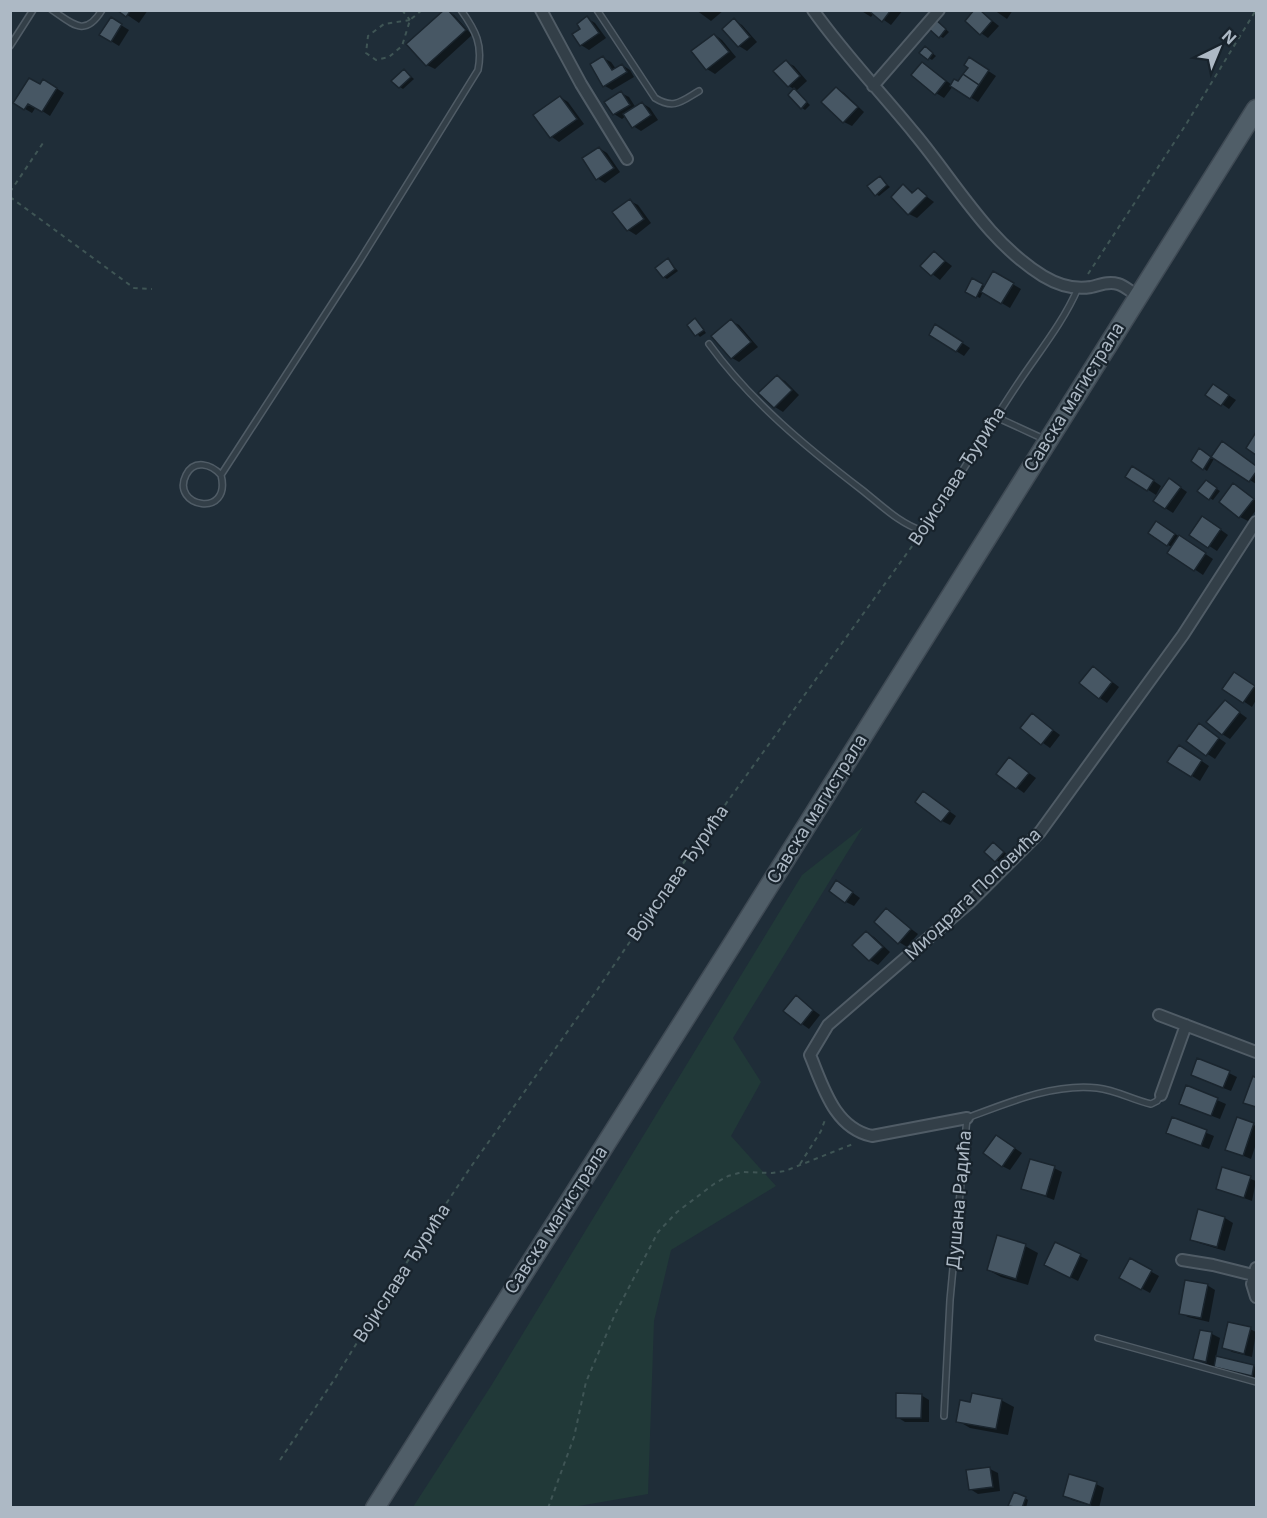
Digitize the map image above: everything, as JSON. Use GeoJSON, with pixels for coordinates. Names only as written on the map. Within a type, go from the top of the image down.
{"type":"FeatureCollection","features":[{"type":"Feature","properties":{"kind":"main road","name":"Савска магистрала"},"geometry":{"type":"LineString","coordinates":[[375,1508],[1257,109]]}},
{"type":"Feature","properties":{"kind":"street"},"geometry":{"type":"LineString","coordinates":[[542,10],[581,84],[627,159]]}},
{"type":"Feature","properties":{"kind":"street"},"geometry":{"type":"LineString","coordinates":[[813,10],[873,86],[914,133],[960,194],[1023,262],[1044,277],[1062,285],[1078,288],[1113,283],[1137,296]]}},
{"type":"Feature","properties":{"kind":"street"},"geometry":{"type":"LineString","coordinates":[[873,86],[939,10]]}},
{"type":"Feature","properties":{"kind":"street","name":"Миодрага Поповића"},"geometry":{"type":"LineString","coordinates":[[872,1136],[863,1134],[852,1127],[831,1106],[810,1055],[828,1025],[969,903],[1040,832],[1183,635],[1257,522]]}},
{"type":"Feature","properties":{"kind":"street"},"geometry":{"type":"LineString","coordinates":[[1159,1015],[1257,1052]]}},
{"type":"Feature","properties":{"kind":"street","name":"Душана Радића"},"geometry":{"type":"LineString","coordinates":[[1161,1095],[1186,1025]]}},
{"type":"Feature","properties":{"kind":"street"},"geometry":{"type":"LineString","coordinates":[[872,1136],[967,1118]]}},
{"type":"Feature","properties":{"kind":"street"},"geometry":{"type":"LineString","coordinates":[[1182,1260],[1255,1271],[1252,1284],[1257,1297]]}},
{"type":"Feature","properties":{"kind":"lane"},"geometry":{"type":"LineString","coordinates":[[10,46],[33,10]]}},
{"type":"Feature","properties":{"kind":"lane"},"geometry":{"type":"LineString","coordinates":[[52,10],[78,27],[86,27],[98,18],[102,10]]}},
{"type":"Feature","properties":{"kind":"lane"},"geometry":{"type":"LineString","coordinates":[[221,475],[214,468],[206,465],[196,466],[188,471],[184,480],[184,489],[188,498],[196,503],[206,504],[214,501],[221,494],[223,484],[221,475],[359,262],[478,70],[481,53],[478,39],[461,10]]}},
{"type":"Feature","properties":{"kind":"lane"},"geometry":{"type":"LineString","coordinates":[[597,10],[655,98],[665,104],[675,105],[699,92]]}},
{"type":"Feature","properties":{"kind":"lane","name":"Војислава Ђурића"},"geometry":{"type":"LineString","coordinates":[[923,531],[1037,354],[1061,322],[1078,288]]}},
{"type":"Feature","properties":{"kind":"lane"},"geometry":{"type":"LineString","coordinates":[[709,344],[737,379],[793,435],[891,513],[923,531]]}},
{"type":"Feature","properties":{"kind":"lane"},"geometry":{"type":"LineString","coordinates":[[996,417],[1047,441]]}},
{"type":"Feature","properties":{"kind":"lane","name":"Душана Радића"},"geometry":{"type":"LineString","coordinates":[[944,1416],[950,1300],[967,1118],[1030,1097],[1069,1089],[1098,1088],[1151,1104],[1161,1095]]}},
{"type":"Feature","properties":{"kind":"lane"},"geometry":{"type":"LineString","coordinates":[[1098,1338],[1257,1382]]}},
{"type":"Feature","properties":{"kind":"path"},"geometry":{"type":"LineString","coordinates":[[402,10],[410,20]]}},
{"type":"Feature","properties":{"kind":"path"},"geometry":{"type":"LineString","coordinates":[[410,20],[402,46],[389,57],[376,60],[366,53],[368,36],[384,24],[410,20],[422,10]]}},
{"type":"Feature","properties":{"kind":"path"},"geometry":{"type":"LineString","coordinates":[[1078,288],[1185,126],[1256,10]]}},
{"type":"Feature","properties":{"kind":"path"},"geometry":{"type":"LineString","coordinates":[[10,192],[45,140]]}},
{"type":"Feature","properties":{"kind":"path"},"geometry":{"type":"LineString","coordinates":[[10,197],[134,288],[152,289]]}},
{"type":"Feature","properties":{"kind":"path","name":"Војислава Ђурића"},"geometry":{"type":"LineString","coordinates":[[280,1460],[470,1168],[551,1056],[691,852],[923,531]]}},
{"type":"Feature","properties":{"kind":"path"},"geometry":{"type":"LineString","coordinates":[[800,1165],[821,1131],[831,1106]]}},
{"type":"Feature","properties":{"kind":"path"},"geometry":{"type":"LineString","coordinates":[[548,1508],[574,1437],[586,1382],[616,1312],[657,1232],[677,1212],[728,1176],[741,1172],[784,1171],[872,1136]]}},
{"type":"Feature","properties":{"kind":"green space"},"geometry":{"type":"Polygon","coordinates":[[[863,827],[733,1038],[761,1082],[731,1136],[776,1186],[671,1250],[654,1321],[648,1494],[573,1507],[413,1507],[491,1386],[802,875],[863,827]]]}},
{"type":"Feature","properties":{"kind":"building"},"geometry":{"type":"Polygon","coordinates":[[[117,10],[131,10],[126,17],[117,10]]]}},
{"type":"Feature","properties":{"kind":"building"},"geometry":{"type":"Polygon","coordinates":[[[444,10],[448,10],[466,30],[426,66],[406,44],[444,10]]]}},
{"type":"Feature","properties":{"kind":"building"},"geometry":{"type":"Polygon","coordinates":[[[868,10],[891,10],[882,22],[868,10]]]}},
{"type":"Feature","properties":{"kind":"building"},"geometry":{"type":"Polygon","coordinates":[[[974,10],[980,10],[992,21],[980,35],[965,21],[974,10]]]}},
{"type":"Feature","properties":{"kind":"building"},"geometry":{"type":"Polygon","coordinates":[[[587,16],[599,33],[580,46],[572,34],[580,29],[577,24],[587,16]]]}},
{"type":"Feature","properties":{"kind":"building"},"geometry":{"type":"Polygon","coordinates":[[[111,17],[122,24],[111,42],[99,35],[111,17]]]}},
{"type":"Feature","properties":{"kind":"building"},"geometry":{"type":"Polygon","coordinates":[[[734,18],[750,37],[738,47],[722,29],[734,18]]]}},
{"type":"Feature","properties":{"kind":"building"},"geometry":{"type":"Polygon","coordinates":[[[935,19],[946,29],[939,38],[928,28],[935,19]]]}},
{"type":"Feature","properties":{"kind":"building"},"geometry":{"type":"Polygon","coordinates":[[[714,34],[729,52],[706,70],[691,51],[714,34]]]}},
{"type":"Feature","properties":{"kind":"building"},"geometry":{"type":"Polygon","coordinates":[[[925,46],[933,53],[928,60],[919,53],[925,46]]]}},
{"type":"Feature","properties":{"kind":"building"},"geometry":{"type":"Polygon","coordinates":[[[603,56],[612,70],[622,64],[627,72],[603,87],[590,64],[603,56]]]}},
{"type":"Feature","properties":{"kind":"building"},"geometry":{"type":"Polygon","coordinates":[[[969,57],[989,70],[979,85],[963,74],[968,68],[964,65],[969,57]]]}},
{"type":"Feature","properties":{"kind":"building"},"geometry":{"type":"Polygon","coordinates":[[[786,60],[800,76],[788,87],[773,71],[786,60]]]}},
{"type":"Feature","properties":{"kind":"building"},"geometry":{"type":"Polygon","coordinates":[[[922,62],[946,81],[935,95],[911,75],[922,62]]]}},
{"type":"Feature","properties":{"kind":"building"},"geometry":{"type":"Polygon","coordinates":[[[404,69],[411,77],[399,88],[391,81],[404,69]]]}},
{"type":"Feature","properties":{"kind":"building"},"geometry":{"type":"Polygon","coordinates":[[[963,74],[979,85],[970,99],[950,86],[954,79],[958,81],[963,74]]]}},
{"type":"Feature","properties":{"kind":"building"},"geometry":{"type":"Polygon","coordinates":[[[29,78],[40,84],[43,79],[57,88],[42,112],[28,104],[24,110],[13,103],[29,78]]]}},
{"type":"Feature","properties":{"kind":"building"},"geometry":{"type":"Polygon","coordinates":[[[836,87],[858,107],[843,123],[821,102],[836,87]]]}},
{"type":"Feature","properties":{"kind":"building"},"geometry":{"type":"Polygon","coordinates":[[[794,88],[807,102],[801,109],[788,95],[794,88]]]}},
{"type":"Feature","properties":{"kind":"building"},"geometry":{"type":"Polygon","coordinates":[[[621,91],[630,105],[613,115],[604,102],[621,91]]]}},
{"type":"Feature","properties":{"kind":"building"},"geometry":{"type":"Polygon","coordinates":[[[560,96],[577,119],[550,138],[533,115],[560,96]]]}},
{"type":"Feature","properties":{"kind":"building"},"geometry":{"type":"Polygon","coordinates":[[[642,102],[651,115],[632,128],[623,114],[642,102]]]}},
{"type":"Feature","properties":{"kind":"building"},"geometry":{"type":"Polygon","coordinates":[[[599,147],[614,168],[596,180],[582,158],[599,147]]]}},
{"type":"Feature","properties":{"kind":"building"},"geometry":{"type":"Polygon","coordinates":[[[880,176],[887,185],[875,196],[867,186],[880,176]]]}},
{"type":"Feature","properties":{"kind":"building"},"geometry":{"type":"Polygon","coordinates":[[[903,184],[912,193],[918,188],[927,196],[908,215],[891,197],[903,184]]]}},
{"type":"Feature","properties":{"kind":"building"},"geometry":{"type":"Polygon","coordinates":[[[630,199],[644,219],[627,231],[612,212],[630,199]]]}},
{"type":"Feature","properties":{"kind":"building"},"geometry":{"type":"Polygon","coordinates":[[[934,251],[945,261],[931,276],[920,266],[934,251]]]}},
{"type":"Feature","properties":{"kind":"building"},"geometry":{"type":"Polygon","coordinates":[[[668,258],[675,269],[663,278],[655,268],[668,258]]]}},
{"type":"Feature","properties":{"kind":"building"},"geometry":{"type":"Polygon","coordinates":[[[993,271],[1014,283],[1001,304],[981,292],[993,271]]]}},
{"type":"Feature","properties":{"kind":"building"},"geometry":{"type":"Polygon","coordinates":[[[972,278],[983,284],[976,298],[965,292],[972,278]]]}},
{"type":"Feature","properties":{"kind":"building"},"geometry":{"type":"Polygon","coordinates":[[[695,318],[704,330],[695,336],[687,325],[695,318]]]}},
{"type":"Feature","properties":{"kind":"building"},"geometry":{"type":"Polygon","coordinates":[[[731,319],[751,342],[731,359],[711,336],[731,319]]]}},
{"type":"Feature","properties":{"kind":"building"},"geometry":{"type":"Polygon","coordinates":[[[935,324],[963,342],[956,352],[929,335],[935,324]]]}},
{"type":"Feature","properties":{"kind":"building"},"geometry":{"type":"Polygon","coordinates":[[[777,375],[792,390],[774,408],[758,393],[777,375]]]}},
{"type":"Feature","properties":{"kind":"building"},"geometry":{"type":"Polygon","coordinates":[[[1213,384],[1229,395],[1221,406],[1205,395],[1213,384]]]}},
{"type":"Feature","properties":{"kind":"building"},"geometry":{"type":"Polygon","coordinates":[[[1256,432],[1256,455],[1246,448],[1256,432]]]}},
{"type":"Feature","properties":{"kind":"building"},"geometry":{"type":"Polygon","coordinates":[[[1222,441],[1256,466],[1256,472],[1249,482],[1211,457],[1222,441]]]}},
{"type":"Feature","properties":{"kind":"building"},"geometry":{"type":"Polygon","coordinates":[[[1199,448],[1211,457],[1203,470],[1191,461],[1199,448]]]}},
{"type":"Feature","properties":{"kind":"building"},"geometry":{"type":"Polygon","coordinates":[[[1132,466],[1154,480],[1147,491],[1125,477],[1132,466]]]}},
{"type":"Feature","properties":{"kind":"building"},"geometry":{"type":"Polygon","coordinates":[[[1169,478],[1181,487],[1165,509],[1153,501],[1169,478]]]}},
{"type":"Feature","properties":{"kind":"building"},"geometry":{"type":"Polygon","coordinates":[[[1206,480],[1217,488],[1209,500],[1197,491],[1206,480]]]}},
{"type":"Feature","properties":{"kind":"building"},"geometry":{"type":"Polygon","coordinates":[[[1233,483],[1254,499],[1239,518],[1219,502],[1233,483]]]}},
{"type":"Feature","properties":{"kind":"building"},"geometry":{"type":"Polygon","coordinates":[[[1202,516],[1221,529],[1208,548],[1189,535],[1202,516]]]}},
{"type":"Feature","properties":{"kind":"building"},"geometry":{"type":"Polygon","coordinates":[[[1156,521],[1175,534],[1167,546],[1148,533],[1156,521]]]}},
{"type":"Feature","properties":{"kind":"building"},"geometry":{"type":"Polygon","coordinates":[[[1179,535],[1206,553],[1194,571],[1167,553],[1179,535]]]}},
{"type":"Feature","properties":{"kind":"building"},"geometry":{"type":"Polygon","coordinates":[[[1093,666],[1112,682],[1099,699],[1079,683],[1093,666]]]}},
{"type":"Feature","properties":{"kind":"building"},"geometry":{"type":"Polygon","coordinates":[[[1234,672],[1255,686],[1243,703],[1222,689],[1234,672]]]}},
{"type":"Feature","properties":{"kind":"building"},"geometry":{"type":"Polygon","coordinates":[[[1225,700],[1240,712],[1222,735],[1206,722],[1225,700]]]}},
{"type":"Feature","properties":{"kind":"building"},"geometry":{"type":"Polygon","coordinates":[[[1032,713],[1053,730],[1041,745],[1020,728],[1032,713]]]}},
{"type":"Feature","properties":{"kind":"building"},"geometry":{"type":"Polygon","coordinates":[[[1199,723],[1219,738],[1206,756],[1186,741],[1199,723]]]}},
{"type":"Feature","properties":{"kind":"building"},"geometry":{"type":"Polygon","coordinates":[[[1179,745],[1202,760],[1191,777],[1167,762],[1179,745]]]}},
{"type":"Feature","properties":{"kind":"building"},"geometry":{"type":"Polygon","coordinates":[[[1009,757],[1029,773],[1016,789],[996,774],[1009,757]]]}},
{"type":"Feature","properties":{"kind":"building"},"geometry":{"type":"Polygon","coordinates":[[[923,791],[950,811],[941,822],[915,802],[923,791]]]}},
{"type":"Feature","properties":{"kind":"building"},"geometry":{"type":"Polygon","coordinates":[[[993,842],[1004,852],[995,862],[984,852],[993,842]]]}},
{"type":"Feature","properties":{"kind":"building"},"geometry":{"type":"Polygon","coordinates":[[[836,880],[853,892],[845,903],[829,891],[836,880]]]}},
{"type":"Feature","properties":{"kind":"building"},"geometry":{"type":"Polygon","coordinates":[[[886,908],[911,929],[898,944],[874,922],[886,908]]]}},
{"type":"Feature","properties":{"kind":"building"},"geometry":{"type":"Polygon","coordinates":[[[866,931],[883,947],[869,961],[852,945],[866,931]]]}},
{"type":"Feature","properties":{"kind":"building"},"geometry":{"type":"Polygon","coordinates":[[[796,995],[813,1010],[801,1025],[783,1011],[796,995]]]}},
{"type":"Feature","properties":{"kind":"building"},"geometry":{"type":"Polygon","coordinates":[[[1197,1058],[1230,1071],[1223,1088],[1191,1075],[1197,1058]]]}},
{"type":"Feature","properties":{"kind":"building"},"geometry":{"type":"Polygon","coordinates":[[[1253,1076],[1256,1078],[1256,1107],[1243,1103],[1253,1076]]]}},
{"type":"Feature","properties":{"kind":"building"},"geometry":{"type":"Polygon","coordinates":[[[1186,1085],[1218,1098],[1211,1116],[1179,1104],[1186,1085]]]}},
{"type":"Feature","properties":{"kind":"building"},"geometry":{"type":"Polygon","coordinates":[[[1172,1117],[1207,1130],[1201,1146],[1166,1133],[1172,1117]]]}},
{"type":"Feature","properties":{"kind":"building"},"geometry":{"type":"Polygon","coordinates":[[[1237,1117],[1254,1123],[1243,1156],[1225,1150],[1237,1117]]]}},
{"type":"Feature","properties":{"kind":"building"},"geometry":{"type":"Polygon","coordinates":[[[996,1135],[1015,1148],[1002,1167],[983,1153],[996,1135]]]}},
{"type":"Feature","properties":{"kind":"building"},"geometry":{"type":"Polygon","coordinates":[[[1030,1159],[1055,1166],[1046,1196],[1021,1189],[1030,1159]]]}},
{"type":"Feature","properties":{"kind":"building"},"geometry":{"type":"Polygon","coordinates":[[[1222,1167],[1251,1176],[1244,1198],[1216,1189],[1222,1167]]]}},
{"type":"Feature","properties":{"kind":"building"},"geometry":{"type":"Polygon","coordinates":[[[1198,1209],[1225,1217],[1217,1247],[1190,1240],[1198,1209]]]}},
{"type":"Feature","properties":{"kind":"building"},"geometry":{"type":"Polygon","coordinates":[[[997,1235],[1026,1244],[1016,1279],[987,1270],[997,1235]]]}},
{"type":"Feature","properties":{"kind":"building"},"geometry":{"type":"Polygon","coordinates":[[[1055,1242],[1081,1254],[1070,1278],[1044,1265],[1055,1242]]]}},
{"type":"Feature","properties":{"kind":"building"},"geometry":{"type":"Polygon","coordinates":[[[1130,1258],[1152,1270],[1141,1290],[1119,1278],[1130,1258]]]}},
{"type":"Feature","properties":{"kind":"building"},"geometry":{"type":"Polygon","coordinates":[[[1185,1280],[1208,1284],[1201,1318],[1179,1314],[1185,1280]]]}},
{"type":"Feature","properties":{"kind":"building"},"geometry":{"type":"Polygon","coordinates":[[[1228,1322],[1251,1327],[1244,1354],[1222,1348],[1228,1322]]]}},
{"type":"Feature","properties":{"kind":"building"},"geometry":{"type":"Polygon","coordinates":[[[1200,1330],[1212,1332],[1206,1362],[1193,1359],[1200,1330]]]}},
{"type":"Feature","properties":{"kind":"building"},"geometry":{"type":"Polygon","coordinates":[[[1216,1356],[1254,1365],[1252,1376],[1214,1367],[1216,1356]]]}},
{"type":"Feature","properties":{"kind":"building"},"geometry":{"type":"Polygon","coordinates":[[[896,1393],[922,1394],[921,1418],[896,1418],[896,1393]]]}},
{"type":"Feature","properties":{"kind":"building"},"geometry":{"type":"Polygon","coordinates":[[[972,1393],[1002,1399],[996,1429],[956,1422],[960,1400],[970,1402],[972,1393]]]}},
{"type":"Feature","properties":{"kind":"building"},"geometry":{"type":"Polygon","coordinates":[[[990,1467],[993,1487],[969,1490],[966,1470],[990,1467]]]}},
{"type":"Feature","properties":{"kind":"building"},"geometry":{"type":"Polygon","coordinates":[[[1069,1474],[1097,1482],[1090,1505],[1063,1496],[1069,1474]]]}},
{"type":"Feature","properties":{"kind":"building"},"geometry":{"type":"Polygon","coordinates":[[[1014,1492],[1026,1497],[1022,1508],[1008,1506],[1014,1492]]]}}]}
